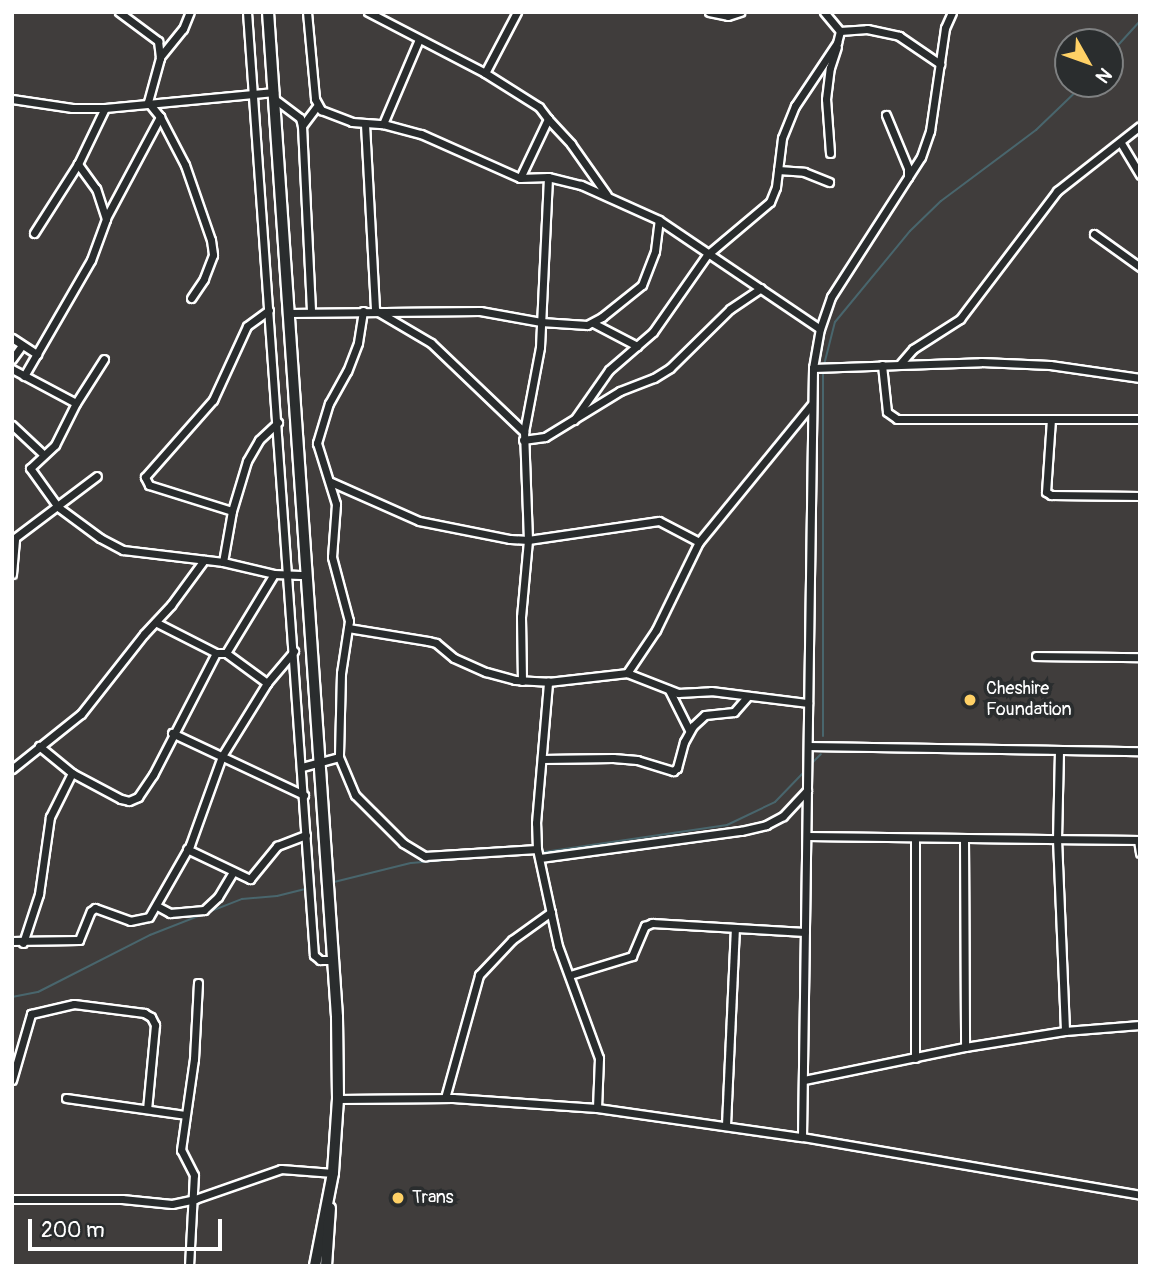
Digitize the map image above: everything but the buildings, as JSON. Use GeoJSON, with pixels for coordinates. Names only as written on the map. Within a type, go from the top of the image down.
{"type":"FeatureCollection","features":[{"type":"Feature","properties":{"kind":"main road"},"geometry":{"type":"LineString","coordinates":[[268,12],[333,960],[338,1099],[333,1173],[316,1266]]}},
{"type":"Feature","properties":{"kind":"main road"},"geometry":{"type":"LineString","coordinates":[[326,1266],[331,1229],[329,1200]]}},
{"type":"Feature","properties":{"kind":"street"},"geometry":{"type":"LineString","coordinates":[[119,12],[158,41],[159,58],[148,103]]}},
{"type":"Feature","properties":{"kind":"street"},"geometry":{"type":"LineString","coordinates":[[159,58],[183,29],[190,12]]}},
{"type":"Feature","properties":{"kind":"street"},"geometry":{"type":"LineString","coordinates":[[247,12],[251,94],[289,573],[314,955],[320,960],[333,960]]}},
{"type":"Feature","properties":{"kind":"street"},"geometry":{"type":"LineString","coordinates":[[302,127],[318,105],[307,12]]}},
{"type":"Feature","properties":{"kind":"street"},"geometry":{"type":"LineString","coordinates":[[368,12],[530,99],[571,144],[608,197]]}},
{"type":"Feature","properties":{"kind":"street"},"geometry":{"type":"LineString","coordinates":[[485,73],[517,12]]}},
{"type":"Feature","properties":{"kind":"street"},"geometry":{"type":"LineString","coordinates":[[709,12],[727,16],[740,12]]}},
{"type":"Feature","properties":{"kind":"street"},"geometry":{"type":"LineString","coordinates":[[824,12],[840,32]]}},
{"type":"Feature","properties":{"kind":"street"},"geometry":{"type":"LineString","coordinates":[[802,1137],[811,405],[820,367],[820,329],[844,272],[921,157],[930,131],[945,28],[952,12]]}},
{"type":"Feature","properties":{"kind":"street"},"geometry":{"type":"LineString","coordinates":[[840,32],[867,29],[899,36],[940,64]]}},
{"type":"Feature","properties":{"kind":"street"},"geometry":{"type":"LineString","coordinates":[[830,153],[825,99],[840,32]]}},
{"type":"Feature","properties":{"kind":"street"},"geometry":{"type":"LineString","coordinates":[[383,124],[419,39]]}},
{"type":"Feature","properties":{"kind":"street"},"geometry":{"type":"LineString","coordinates":[[574,420],[609,370],[653,332],[707,256],[770,202],[782,138],[795,106],[837,43]]}},
{"type":"Feature","properties":{"kind":"street"},"geometry":{"type":"LineString","coordinates":[[12,99],[72,108],[105,108],[251,94],[275,96],[300,118],[302,127],[311,312]]}},
{"type":"Feature","properties":{"kind":"street"},"geometry":{"type":"LineString","coordinates":[[148,103],[160,117],[185,165],[211,240],[213,255],[204,279],[191,298]]}},
{"type":"Feature","properties":{"kind":"street"},"geometry":{"type":"LineString","coordinates":[[318,105],[332,115],[421,134],[520,177],[548,177],[581,185],[608,197],[659,220],[707,256],[761,288],[820,329]]}},
{"type":"Feature","properties":{"kind":"street"},"geometry":{"type":"LineString","coordinates":[[34,233],[78,164],[105,108]]}},
{"type":"Feature","properties":{"kind":"street"},"geometry":{"type":"LineString","coordinates":[[886,115],[908,168],[908,180]]}},
{"type":"Feature","properties":{"kind":"street"},"geometry":{"type":"LineString","coordinates":[[24,376],[91,260],[106,219],[160,117]]}},
{"type":"Feature","properties":{"kind":"street"},"geometry":{"type":"LineString","coordinates":[[520,177],[548,118]]}},
{"type":"Feature","properties":{"kind":"street"},"geometry":{"type":"LineString","coordinates":[[365,124],[375,310]]}},
{"type":"Feature","properties":{"kind":"street"},"geometry":{"type":"LineString","coordinates":[[900,364],[908,352],[960,319],[1057,191],[1140,126]]}},
{"type":"Feature","properties":{"kind":"street"},"geometry":{"type":"LineString","coordinates":[[1121,143],[1140,175]]}},
{"type":"Feature","properties":{"kind":"street"},"geometry":{"type":"LineString","coordinates":[[78,164],[96,189],[106,219]]}},
{"type":"Feature","properties":{"kind":"street"},"geometry":{"type":"LineString","coordinates":[[778,170],[804,172],[829,181]]}},
{"type":"Feature","properties":{"kind":"street"},"geometry":{"type":"LineString","coordinates":[[522,681],[521,617],[528,540],[523,436],[540,346],[548,177]]}},
{"type":"Feature","properties":{"kind":"street"},"geometry":{"type":"LineString","coordinates":[[289,313],[480,311],[582,326],[593,323],[642,285],[655,251],[659,220]]}},
{"type":"Feature","properties":{"kind":"street"},"geometry":{"type":"LineString","coordinates":[[1094,234],[1140,267]]}},
{"type":"Feature","properties":{"kind":"street"},"geometry":{"type":"LineString","coordinates":[[375,310],[431,342],[523,436],[545,437],[620,391],[654,378],[670,368],[730,309],[761,288]]}},
{"type":"Feature","properties":{"kind":"street"},"geometry":{"type":"LineString","coordinates":[[232,511],[149,485],[145,477],[208,408],[225,380],[247,326],[269,310]]}},
{"type":"Feature","properties":{"kind":"street"},"geometry":{"type":"LineString","coordinates":[[363,311],[358,343],[347,372],[329,403],[317,443],[336,504],[332,557],[348,616],[341,673],[339,757],[355,795],[403,843],[425,856],[537,849]]}},
{"type":"Feature","properties":{"kind":"street"},"geometry":{"type":"LineString","coordinates":[[593,323],[637,346]]}},
{"type":"Feature","properties":{"kind":"street"},"geometry":{"type":"LineString","coordinates":[[12,338],[37,354]]}},
{"type":"Feature","properties":{"kind":"street"},"geometry":{"type":"LineString","coordinates":[[12,359],[22,345]]}},
{"type":"Feature","properties":{"kind":"street"},"geometry":{"type":"LineString","coordinates":[[104,359],[76,403],[55,445],[43,454],[30,471],[58,507],[116,547],[223,562],[274,574],[307,575]]}},
{"type":"Feature","properties":{"kind":"street"},"geometry":{"type":"LineString","coordinates":[[820,367],[981,362],[1050,365],[1140,378]]}},
{"type":"Feature","properties":{"kind":"street"},"geometry":{"type":"LineString","coordinates":[[882,365],[887,412],[890,416],[1140,419]]}},
{"type":"Feature","properties":{"kind":"street"},"geometry":{"type":"LineString","coordinates":[[12,369],[76,403]]}},
{"type":"Feature","properties":{"kind":"street"},"geometry":{"type":"LineString","coordinates":[[627,673],[656,630],[699,542],[811,405]]}},
{"type":"Feature","properties":{"kind":"street"},"geometry":{"type":"LineString","coordinates":[[1051,419],[1046,492],[1051,495],[1140,496]]}},
{"type":"Feature","properties":{"kind":"street"},"geometry":{"type":"LineString","coordinates":[[223,562],[232,511],[252,451],[278,422]]}},
{"type":"Feature","properties":{"kind":"street"},"geometry":{"type":"LineString","coordinates":[[12,425],[43,454]]}},
{"type":"Feature","properties":{"kind":"street"},"geometry":{"type":"LineString","coordinates":[[12,574],[14,539],[97,476]]}},
{"type":"Feature","properties":{"kind":"street"},"geometry":{"type":"LineString","coordinates":[[331,482],[419,521],[528,540],[659,521],[699,542]]}},
{"type":"Feature","properties":{"kind":"street"},"geometry":{"type":"LineString","coordinates":[[12,769],[81,715],[155,622],[172,606],[204,560]]}},
{"type":"Feature","properties":{"kind":"street"},"geometry":{"type":"LineString","coordinates":[[226,653],[274,574]]}},
{"type":"Feature","properties":{"kind":"street"},"geometry":{"type":"LineString","coordinates":[[155,622],[216,653],[226,653],[267,683]]}},
{"type":"Feature","properties":{"kind":"street"},"geometry":{"type":"LineString","coordinates":[[348,628],[428,641],[466,664],[522,681],[548,682],[627,673],[669,690],[808,703]]}},
{"type":"Feature","properties":{"kind":"street"},"geometry":{"type":"LineString","coordinates":[[12,942],[79,940],[91,911],[95,908],[130,921],[149,918],[187,849],[222,756],[267,683],[294,651]]}},
{"type":"Feature","properties":{"kind":"street"},"geometry":{"type":"LineString","coordinates":[[40,746],[72,773],[121,799],[133,801],[153,775],[172,733],[216,653]]}},
{"type":"Feature","properties":{"kind":"street"},"geometry":{"type":"LineString","coordinates":[[1036,656],[1140,657]]}},
{"type":"Feature","properties":{"kind":"street"},"geometry":{"type":"LineString","coordinates":[[548,682],[536,823],[537,849],[557,942],[599,1058],[597,1108]]}},
{"type":"Feature","properties":{"kind":"street"},"geometry":{"type":"LineString","coordinates":[[669,690],[689,730]]}},
{"type":"Feature","properties":{"kind":"street"},"geometry":{"type":"LineString","coordinates":[[542,759],[637,760],[673,771],[677,768],[689,730],[705,715],[734,712],[748,696]]}},
{"type":"Feature","properties":{"kind":"street"},"geometry":{"type":"LineString","coordinates":[[172,733],[304,795]]}},
{"type":"Feature","properties":{"kind":"street"},"geometry":{"type":"LineString","coordinates":[[808,746],[1140,751]]}},
{"type":"Feature","properties":{"kind":"street"},"geometry":{"type":"LineString","coordinates":[[1059,751],[1057,839],[1065,1031]]}},
{"type":"Feature","properties":{"kind":"street"},"geometry":{"type":"LineString","coordinates":[[302,767],[339,757]]}},
{"type":"Feature","properties":{"kind":"street"},"geometry":{"type":"LineString","coordinates":[[23,943],[39,894],[50,817],[72,773]]}},
{"type":"Feature","properties":{"kind":"street"},"geometry":{"type":"LineString","coordinates":[[540,859],[741,831],[766,825],[783,816],[807,790]]}},
{"type":"Feature","properties":{"kind":"street"},"geometry":{"type":"LineString","coordinates":[[187,849],[251,879],[277,846],[306,835]]}},
{"type":"Feature","properties":{"kind":"street"},"geometry":{"type":"LineString","coordinates":[[807,836],[1139,840],[1140,853]]}},
{"type":"Feature","properties":{"kind":"street"},"geometry":{"type":"LineString","coordinates":[[915,838],[915,1058]]}},
{"type":"Feature","properties":{"kind":"street"},"geometry":{"type":"LineString","coordinates":[[964,839],[965,1047]]}},
{"type":"Feature","properties":{"kind":"street"},"geometry":{"type":"LineString","coordinates":[[157,906],[170,913],[204,910],[221,893],[233,872]]}},
{"type":"Feature","properties":{"kind":"street"},"geometry":{"type":"LineString","coordinates":[[445,1098],[479,975],[512,940],[551,912]]}},
{"type":"Feature","properties":{"kind":"street"},"geometry":{"type":"LineString","coordinates":[[570,975],[632,956],[645,926],[652,923],[805,932]]}},
{"type":"Feature","properties":{"kind":"street"},"geometry":{"type":"LineString","coordinates":[[726,1125],[736,929]]}},
{"type":"Feature","properties":{"kind":"street"},"geometry":{"type":"LineString","coordinates":[[189,1266],[195,1199],[194,1175],[181,1153],[194,1059],[198,983]]}},
{"type":"Feature","properties":{"kind":"street"},"geometry":{"type":"LineString","coordinates":[[12,1080],[31,1014],[74,1004],[144,1013],[151,1017],[155,1025],[147,1109]]}},
{"type":"Feature","properties":{"kind":"street"},"geometry":{"type":"LineString","coordinates":[[804,1080],[965,1047],[1065,1031],[1140,1026]]}},
{"type":"Feature","properties":{"kind":"street"},"geometry":{"type":"LineString","coordinates":[[66,1098],[185,1115]]}},
{"type":"Feature","properties":{"kind":"street"},"geometry":{"type":"LineString","coordinates":[[338,1099],[445,1098],[597,1108],[802,1137],[1140,1195]]}},
{"type":"Feature","properties":{"kind":"street"},"geometry":{"type":"LineString","coordinates":[[780,1135],[795,1130],[804,1118]]}},
{"type":"Feature","properties":{"kind":"street"},"geometry":{"type":"LineString","coordinates":[[12,1199],[122,1199],[168,1204],[195,1199],[281,1169],[333,1173]]}},
{"type":"Feature","properties":{"kind":"waterway"},"geometry":{"type":"LineString","coordinates":[[1124,39],[1140,21]]}},
{"type":"Feature","properties":{"kind":"waterway"},"geometry":{"type":"LineString","coordinates":[[824,365],[835,322],[910,231],[941,201],[1036,130],[1069,98]]}},
{"type":"Feature","properties":{"kind":"waterway"},"geometry":{"type":"LineString","coordinates":[[823,371],[823,736]]}},
{"type":"Feature","properties":{"kind":"waterway"},"geometry":{"type":"LineString","coordinates":[[813,762],[821,754]]}},
{"type":"Feature","properties":{"kind":"waterway"},"geometry":{"type":"LineString","coordinates":[[544,852],[727,825],[775,802],[803,773]]}},
{"type":"Feature","properties":{"kind":"waterway"},"geometry":{"type":"LineString","coordinates":[[334,882],[411,863],[533,853]]}},
{"type":"Feature","properties":{"kind":"waterway"},"geometry":{"type":"LineString","coordinates":[[12,997],[38,992],[150,935],[242,899],[277,896],[305,889]]}},
{"type":"Feature","properties":{"kind":"place","name":"Cheshire Foundation"},"geometry":{"type":"Point","coordinates":[970,700]}},
{"type":"Feature","properties":{"kind":"place","name":"Trans"},"geometry":{"type":"Point","coordinates":[398,1198]}}]}
